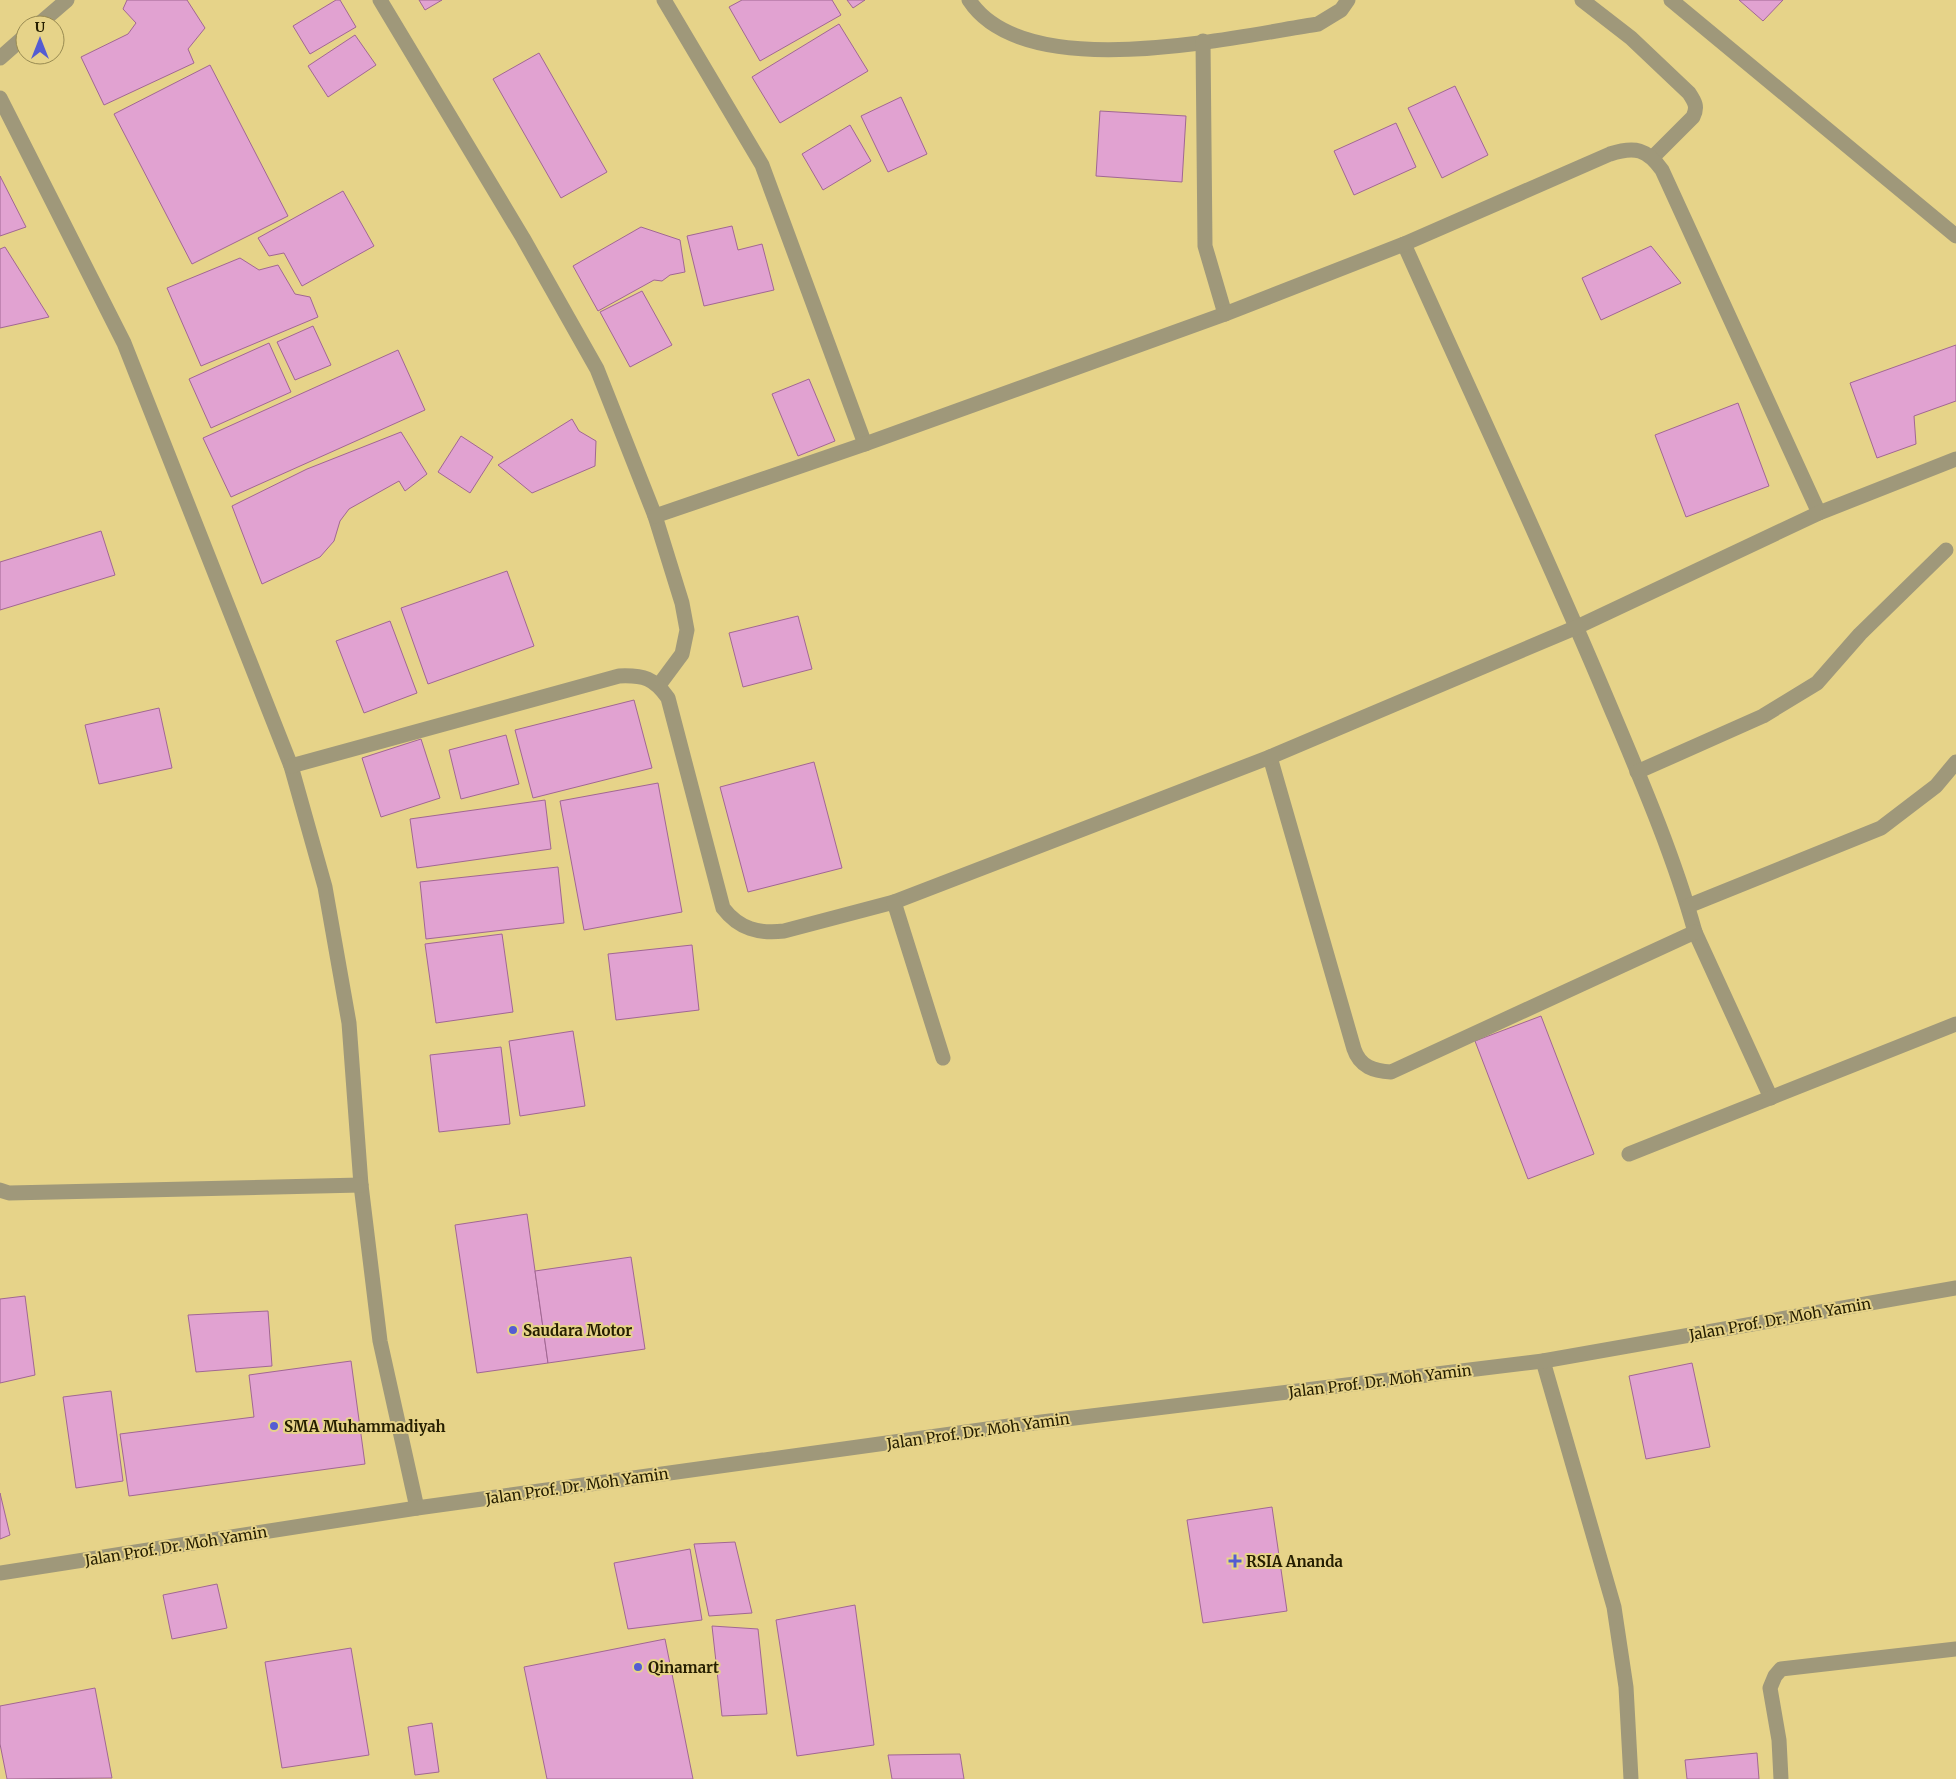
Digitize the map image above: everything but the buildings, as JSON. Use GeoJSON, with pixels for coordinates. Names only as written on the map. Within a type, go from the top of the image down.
{"type":"FeatureCollection","features":[{"type":"Feature","properties":{"kind":"street"},"geometry":{"type":"LineString","coordinates":[[50,15],[67,0]]}},
{"type":"Feature","properties":{"kind":"street"},"geometry":{"type":"LineString","coordinates":[[380,0],[523,238],[597,370],[655,516],[682,603],[687,630],[682,654],[659,685]]}},
{"type":"Feature","properties":{"kind":"street"},"geometry":{"type":"LineString","coordinates":[[664,0],[762,165],[865,444]]}},
{"type":"Feature","properties":{"kind":"street"},"geometry":{"type":"LineString","coordinates":[[969,0],[976,11],[1006,32],[1039,44],[1099,49],[1157,49],[1318,24],[1341,10],[1348,0]]}},
{"type":"Feature","properties":{"kind":"street"},"geometry":{"type":"LineString","coordinates":[[1582,0],[1631,38],[1689,93],[1696,103],[1696,111],[1693,117],[1653,157]]}},
{"type":"Feature","properties":{"kind":"street"},"geometry":{"type":"LineString","coordinates":[[1671,0],[1956,236]]}},
{"type":"Feature","properties":{"kind":"street"},"geometry":{"type":"LineString","coordinates":[[1203,42],[1205,246],[1225,314]]}},
{"type":"Feature","properties":{"kind":"street"},"geometry":{"type":"LineString","coordinates":[[0,58],[15,45]]}},
{"type":"Feature","properties":{"kind":"street"},"geometry":{"type":"LineString","coordinates":[[0,98],[124,343],[292,766],[324,887],[349,1022],[361,1185],[380,1341],[417,1508]]}},
{"type":"Feature","properties":{"kind":"street"},"geometry":{"type":"LineString","coordinates":[[655,516],[865,444],[1225,314],[1404,244],[1610,154],[1626,149],[1640,151],[1653,157],[1662,170],[1819,514]]}},
{"type":"Feature","properties":{"kind":"street"},"geometry":{"type":"LineString","coordinates":[[1404,244],[1577,627],[1637,772],[1696,932],[1771,1098]]}},
{"type":"Feature","properties":{"kind":"street"},"geometry":{"type":"LineString","coordinates":[[292,766],[619,676],[634,675],[649,679],[659,685],[668,698],[723,908],[732,919],[747,928],[767,933],[784,931],[894,902],[1270,757],[1577,627],[1819,514],[1956,459]]}},
{"type":"Feature","properties":{"kind":"street"},"geometry":{"type":"LineString","coordinates":[[1637,772],[1763,716],[1817,683],[1860,634],[1946,550]]}},
{"type":"Feature","properties":{"kind":"street"},"geometry":{"type":"LineString","coordinates":[[1270,757],[1354,1049],[1357,1058],[1370,1069],[1391,1072],[1696,932]]}},
{"type":"Feature","properties":{"kind":"street"},"geometry":{"type":"LineString","coordinates":[[1688,906],[1881,828],[1936,786],[1956,762]]}},
{"type":"Feature","properties":{"kind":"street"},"geometry":{"type":"LineString","coordinates":[[894,902],[943,1058]]}},
{"type":"Feature","properties":{"kind":"street"},"geometry":{"type":"LineString","coordinates":[[1630,1154],[1956,1024]]}},
{"type":"Feature","properties":{"kind":"street"},"geometry":{"type":"LineString","coordinates":[[0,1190],[9,1193],[361,1185]]}},
{"type":"Feature","properties":{"kind":"street","name":"Jalan Prof. Dr. Moh Yamin"},"geometry":{"type":"LineString","coordinates":[[0,1573],[417,1508],[1009,1426],[1543,1362],[1956,1288]]}},
{"type":"Feature","properties":{"kind":"street"},"geometry":{"type":"LineString","coordinates":[[1543,1362],[1614,1607],[1626,1687],[1631,1779]]}},
{"type":"Feature","properties":{"kind":"street"},"geometry":{"type":"LineString","coordinates":[[1781,1779],[1779,1740],[1770,1688],[1775,1676],[1781,1670],[1956,1649]]}},
{"type":"Feature","properties":{"kind":"place","name":"Saudara Motor"},"geometry":{"type":"Point","coordinates":[513,1330]}},
{"type":"Feature","properties":{"kind":"place","name":"SMA Muhammadiyah"},"geometry":{"type":"Point","coordinates":[274,1426]}},
{"type":"Feature","properties":{"kind":"place","name":"RSIA Ananda"},"geometry":{"type":"Point","coordinates":[1235,1561]}},
{"type":"Feature","properties":{"kind":"place","name":"Qinamart"},"geometry":{"type":"Point","coordinates":[638,1667]}}]}
